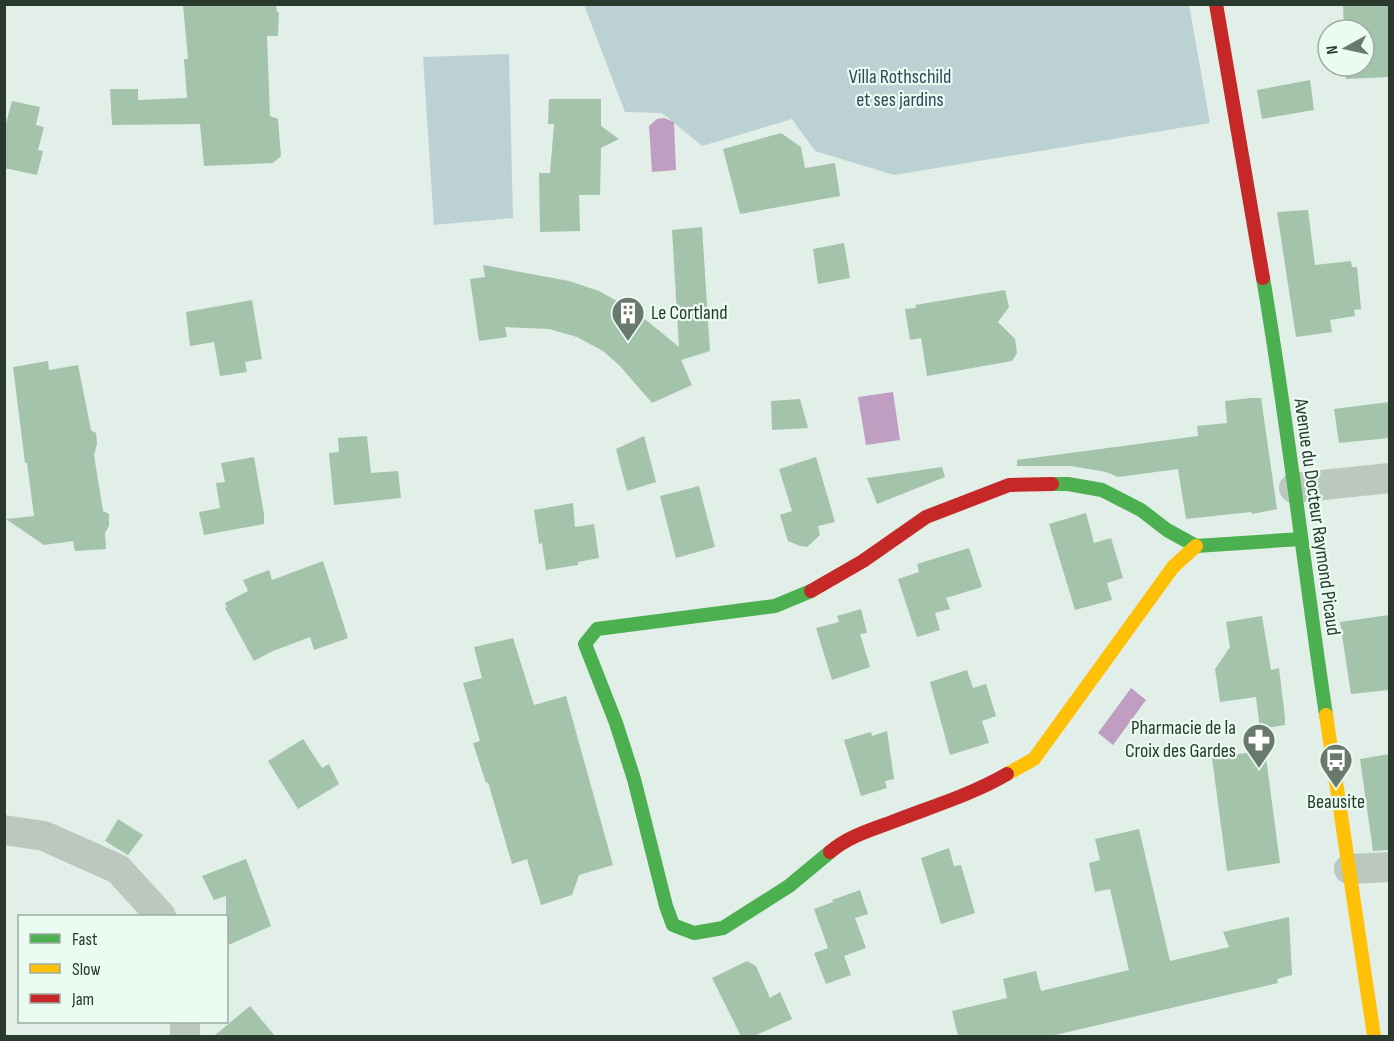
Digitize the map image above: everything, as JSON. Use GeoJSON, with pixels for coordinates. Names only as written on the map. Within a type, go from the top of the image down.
{"type":"FeatureCollection","features":[{"type":"Feature","properties":{"kind":"street","name":"Avenue du Docteur Raymond Picaud"},"geometry":{"type":"LineString","coordinates":[[1216,4],[1275,345],[1374,1036]]}},
{"type":"Feature","properties":{"kind":"street"},"geometry":{"type":"LineString","coordinates":[[1294,488],[1389,478]]}},
{"type":"Feature","properties":{"kind":"street"},"geometry":{"type":"LineString","coordinates":[[1196,546],[1173,567],[1034,759],[988,785],[840,843],[789,885],[723,928],[694,933],[673,925],[666,906],[634,778],[616,723],[585,644],[597,628],[775,606],[804,596],[863,561],[926,518],[1009,485],[1068,484],[1102,490],[1141,510],[1167,530],[1196,546],[1301,539]]}},
{"type":"Feature","properties":{"kind":"street"},"geometry":{"type":"LineString","coordinates":[[4,830],[44,836],[117,869],[160,915]]}},
{"type":"Feature","properties":{"kind":"street"},"geometry":{"type":"LineString","coordinates":[[1349,869],[1389,867]]}},
{"type":"Feature","properties":{"kind":"green space","name":"Villa Rothschild et ses jardins"},"geometry":{"type":"Polygon","coordinates":[[[584,5],[1189,5],[1210,123],[894,175],[815,151],[792,119],[702,146],[662,113],[625,112],[584,5]]]}},
{"type":"Feature","properties":{"kind":"green space"},"geometry":{"type":"Polygon","coordinates":[[[509,54],[513,218],[434,225],[423,57],[509,54]]]}},
{"type":"Feature","properties":{"kind":"shaded area"},"geometry":{"type":"Polygon","coordinates":[[[664,118],[674,122],[676,170],[652,172],[649,126],[657,119],[664,118]]]}},
{"type":"Feature","properties":{"kind":"shaded area"},"geometry":{"type":"Polygon","coordinates":[[[893,392],[900,440],[866,445],[858,397],[893,392]]]}},
{"type":"Feature","properties":{"kind":"shaded area"},"geometry":{"type":"Polygon","coordinates":[[[1131,688],[1146,700],[1113,745],[1098,733],[1131,688]]]}},
{"type":"Feature","properties":{"kind":"building"},"geometry":{"type":"Polygon","coordinates":[[[183,4],[276,4],[277,12],[279,12],[278,36],[267,36],[270,116],[278,119],[281,156],[273,163],[204,166],[200,124],[112,125],[110,89],[138,89],[138,100],[187,98],[184,59],[188,59],[183,4]]]}},
{"type":"Feature","properties":{"kind":"building"},"geometry":{"type":"Polygon","coordinates":[[[1343,4],[1389,4],[1389,77],[1376,78],[1376,18],[1344,18],[1343,4]]]}},
{"type":"Feature","properties":{"kind":"building"},"geometry":{"type":"Polygon","coordinates":[[[1310,80],[1314,110],[1262,119],[1257,90],[1310,80]]]}},
{"type":"Feature","properties":{"kind":"building"},"geometry":{"type":"Polygon","coordinates":[[[549,99],[601,99],[601,126],[619,139],[601,148],[600,195],[579,195],[580,231],[540,232],[539,173],[550,173],[554,124],[548,124],[549,99]]]}},
{"type":"Feature","properties":{"kind":"building"},"geometry":{"type":"Polygon","coordinates":[[[12,101],[40,107],[36,125],[44,127],[38,150],[43,151],[37,175],[4,168],[4,131],[12,101]]]}},
{"type":"Feature","properties":{"kind":"building"},"geometry":{"type":"Polygon","coordinates":[[[781,133],[801,147],[805,168],[835,163],[840,196],[740,214],[723,149],[781,133]]]}},
{"type":"Feature","properties":{"kind":"building"},"geometry":{"type":"Polygon","coordinates":[[[1308,210],[1315,265],[1351,261],[1352,267],[1357,267],[1361,309],[1354,310],[1355,316],[1330,320],[1332,332],[1296,337],[1277,212],[1308,210]]]}},
{"type":"Feature","properties":{"kind":"building","name":"Le Cortland"},"geometry":{"type":"Polygon","coordinates":[[[702,227],[710,351],[681,360],[692,385],[652,403],[620,366],[603,351],[577,337],[549,329],[505,327],[507,337],[479,341],[470,279],[485,277],[483,265],[569,281],[599,291],[635,311],[679,347],[672,230],[702,227]]]}},
{"type":"Feature","properties":{"kind":"building"},"geometry":{"type":"Polygon","coordinates":[[[844,243],[850,278],[818,284],[813,249],[844,243]]]}},
{"type":"Feature","properties":{"kind":"building"},"geometry":{"type":"Polygon","coordinates":[[[1005,290],[1009,307],[998,322],[1015,339],[1017,353],[1012,361],[927,376],[921,338],[910,340],[905,309],[916,308],[915,305],[1005,290]]]}},
{"type":"Feature","properties":{"kind":"building"},"geometry":{"type":"Polygon","coordinates":[[[252,300],[262,359],[245,362],[247,372],[220,376],[214,342],[190,346],[186,312],[252,300]]]}},
{"type":"Feature","properties":{"kind":"building"},"geometry":{"type":"Polygon","coordinates":[[[48,361],[49,370],[78,365],[91,430],[96,433],[97,444],[94,455],[103,511],[109,514],[109,526],[105,533],[106,549],[75,551],[73,541],[44,545],[6,519],[34,516],[13,367],[48,361]]]}},
{"type":"Feature","properties":{"kind":"building"},"geometry":{"type":"Polygon","coordinates":[[[1261,398],[1277,509],[1252,514],[1251,512],[1186,519],[1178,469],[1118,477],[1106,472],[1071,466],[1017,466],[1017,460],[1198,436],[1197,426],[1227,423],[1225,401],[1261,398]]]}},
{"type":"Feature","properties":{"kind":"building"},"geometry":{"type":"Polygon","coordinates":[[[800,399],[808,428],[772,430],[771,401],[800,399]]]}},
{"type":"Feature","properties":{"kind":"building"},"geometry":{"type":"Polygon","coordinates":[[[1389,402],[1389,438],[1339,443],[1334,409],[1389,402]]]}},
{"type":"Feature","properties":{"kind":"building"},"geometry":{"type":"Polygon","coordinates":[[[367,436],[371,473],[398,471],[401,498],[334,505],[329,453],[339,452],[338,438],[367,436]]]}},
{"type":"Feature","properties":{"kind":"building"},"geometry":{"type":"Polygon","coordinates":[[[644,436],[656,482],[627,491],[616,449],[644,436]]]}},
{"type":"Feature","properties":{"kind":"building"},"geometry":{"type":"Polygon","coordinates":[[[254,457],[264,524],[204,535],[199,512],[220,508],[216,483],[225,482],[221,463],[254,457]]]}},
{"type":"Feature","properties":{"kind":"building"},"geometry":{"type":"Polygon","coordinates":[[[816,457],[835,522],[818,526],[820,535],[807,547],[788,541],[780,515],[792,511],[779,469],[816,457]]]}},
{"type":"Feature","properties":{"kind":"building"},"geometry":{"type":"Polygon","coordinates":[[[942,467],[945,477],[877,504],[867,478],[942,467]]]}},
{"type":"Feature","properties":{"kind":"building"},"geometry":{"type":"Polygon","coordinates":[[[699,486],[715,547],[676,558],[660,496],[699,486]]]}},
{"type":"Feature","properties":{"kind":"building"},"geometry":{"type":"Polygon","coordinates":[[[573,503],[575,527],[594,524],[599,558],[578,562],[578,565],[546,570],[534,510],[573,503]]]}},
{"type":"Feature","properties":{"kind":"building"},"geometry":{"type":"Polygon","coordinates":[[[1086,513],[1094,543],[1111,538],[1123,578],[1107,583],[1112,600],[1075,610],[1049,524],[1086,513]]]}},
{"type":"Feature","properties":{"kind":"building"},"geometry":{"type":"Polygon","coordinates":[[[969,548],[982,587],[946,598],[950,609],[935,613],[940,630],[917,637],[898,579],[919,572],[917,564],[969,548]]]}},
{"type":"Feature","properties":{"kind":"building"},"geometry":{"type":"Polygon","coordinates":[[[323,561],[348,638],[314,650],[310,637],[254,661],[225,608],[227,607],[225,603],[248,591],[243,580],[269,570],[272,580],[323,561]]]}},
{"type":"Feature","properties":{"kind":"building"},"geometry":{"type":"Polygon","coordinates":[[[861,609],[867,633],[860,634],[870,667],[832,680],[816,628],[839,622],[837,616],[861,609]]]}},
{"type":"Feature","properties":{"kind":"building"},"geometry":{"type":"Polygon","coordinates":[[[1389,615],[1389,690],[1351,694],[1340,622],[1389,615]]]}},
{"type":"Feature","properties":{"kind":"building"},"geometry":{"type":"Polygon","coordinates":[[[1262,616],[1271,670],[1279,668],[1285,725],[1260,729],[1256,697],[1220,702],[1215,669],[1230,647],[1226,622],[1262,616]]]}},
{"type":"Feature","properties":{"kind":"building"},"geometry":{"type":"Polygon","coordinates":[[[513,638],[534,705],[566,696],[613,865],[579,875],[572,895],[541,905],[527,859],[512,864],[488,782],[486,783],[473,743],[480,741],[463,683],[482,678],[474,647],[513,638]]]}},
{"type":"Feature","properties":{"kind":"building"},"geometry":{"type":"Polygon","coordinates":[[[967,670],[973,688],[986,684],[996,716],[982,721],[989,743],[950,755],[930,682],[967,670]]]}},
{"type":"Feature","properties":{"kind":"building"},"geometry":{"type":"Polygon","coordinates":[[[887,731],[894,779],[885,781],[887,788],[861,796],[844,740],[871,732],[872,736],[887,731]]]}},
{"type":"Feature","properties":{"kind":"building"},"geometry":{"type":"Polygon","coordinates":[[[303,739],[322,768],[329,764],[339,784],[298,809],[268,761],[303,739]]]}},
{"type":"Feature","properties":{"kind":"building"},"geometry":{"type":"Polygon","coordinates":[[[1265,750],[1280,863],[1227,871],[1212,758],[1265,750]]]}},
{"type":"Feature","properties":{"kind":"building"},"geometry":{"type":"Polygon","coordinates":[[[1389,754],[1389,850],[1373,851],[1360,759],[1389,754]]]}},
{"type":"Feature","properties":{"kind":"building"},"geometry":{"type":"Polygon","coordinates":[[[118,819],[143,835],[128,855],[105,841],[118,819]]]}},
{"type":"Feature","properties":{"kind":"building"},"geometry":{"type":"Polygon","coordinates":[[[1139,829],[1170,961],[1229,947],[1223,932],[1289,917],[1292,975],[1277,979],[1278,983],[1051,1036],[958,1036],[952,1011],[1007,998],[1003,979],[1036,971],[1041,991],[1129,970],[1110,889],[1095,892],[1089,863],[1100,860],[1095,839],[1139,829]]]}},
{"type":"Feature","properties":{"kind":"building"},"geometry":{"type":"Polygon","coordinates":[[[949,848],[954,866],[961,865],[975,913],[941,924],[921,858],[949,848]]]}},
{"type":"Feature","properties":{"kind":"building"},"geometry":{"type":"Polygon","coordinates":[[[246,859],[271,926],[228,945],[226,896],[214,900],[202,876],[246,859]]]}},
{"type":"Feature","properties":{"kind":"building"},"geometry":{"type":"Polygon","coordinates":[[[860,890],[868,914],[855,918],[866,948],[844,956],[851,975],[826,984],[814,953],[828,948],[814,909],[860,890]]]}},
{"type":"Feature","properties":{"kind":"building"},"geometry":{"type":"Polygon","coordinates":[[[747,961],[756,966],[770,998],[780,992],[792,1019],[754,1036],[741,1036],[712,978],[747,961]]]}},
{"type":"Feature","properties":{"kind":"building"},"geometry":{"type":"Polygon","coordinates":[[[250,1006],[275,1036],[214,1036],[250,1006]]]}},
{"type":"Feature","properties":{"kind":"traffic: fast"},"geometry":{"type":"LineString","coordinates":[[1263,278],[1326,715]]}},
{"type":"Feature","properties":{"kind":"traffic: fast"},"geometry":{"type":"LineString","coordinates":[[1052,484],[1068,484],[1102,490],[1141,510],[1167,530],[1196,546],[1301,539]]}},
{"type":"Feature","properties":{"kind":"traffic: fast"},"geometry":{"type":"LineString","coordinates":[[811,591],[775,606],[597,629],[585,644],[616,723],[634,779],[666,906],[673,925],[694,933],[723,928],[789,886],[830,852]]}},
{"type":"Feature","properties":{"kind":"traffic: slow"},"geometry":{"type":"LineString","coordinates":[[1007,774],[1034,759],[1173,567],[1196,546]]}},
{"type":"Feature","properties":{"kind":"traffic: slow"},"geometry":{"type":"LineString","coordinates":[[1326,715],[1374,1036]]}},
{"type":"Feature","properties":{"kind":"traffic: jam"},"geometry":{"type":"LineString","coordinates":[[1216,4],[1263,278]]}},
{"type":"Feature","properties":{"kind":"traffic: jam"},"geometry":{"type":"LineString","coordinates":[[811,591],[863,561],[926,517],[1009,485],[1052,484]]}},
{"type":"Feature","properties":{"kind":"traffic: jam"},"geometry":{"type":"LineString","coordinates":[[830,852],[859,834],[965,794],[1007,774]]}},
{"type":"Feature","properties":{"kind":"place","name":"Le Cortland"},"geometry":{"type":"Point","coordinates":[628,342]}},
{"type":"Feature","properties":{"kind":"place","name":"Pharmacie de la Croix des Gardes"},"geometry":{"type":"Point","coordinates":[1259,769]}},
{"type":"Feature","properties":{"kind":"place","name":"Beausite"},"geometry":{"type":"Point","coordinates":[1336,789]}}]}
